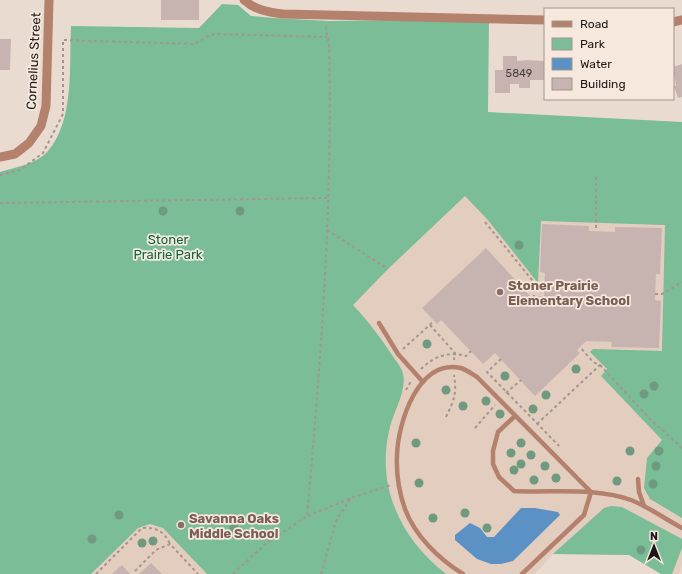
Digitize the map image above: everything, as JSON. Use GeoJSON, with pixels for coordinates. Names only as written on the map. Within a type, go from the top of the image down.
{"type":"FeatureCollection","features":[{"type":"Feature","properties":{"kind":"street","name":"Cornelius Street"},"geometry":{"type":"LineString","coordinates":[[0,157],[15,154],[28,143],[41,126],[46,106],[49,0]]}},
{"type":"Feature","properties":{"kind":"street"},"geometry":{"type":"LineString","coordinates":[[244,0],[250,5],[265,11],[326,15],[544,20]]}},
{"type":"Feature","properties":{"kind":"lane"},"geometry":{"type":"LineString","coordinates":[[380,323],[398,354],[423,382]]}},
{"type":"Feature","properties":{"kind":"lane"},"geometry":{"type":"LineString","coordinates":[[463,574],[433,551],[418,534],[406,510],[398,483],[397,455],[400,427],[410,400],[423,382],[437,370],[453,367],[463,369],[477,377],[591,492]]}},
{"type":"Feature","properties":{"kind":"lane"},"geometry":{"type":"LineString","coordinates":[[515,416],[498,432],[496,437],[493,464],[499,477],[514,491],[591,492],[613,495],[644,506],[682,528]]}},
{"type":"Feature","properties":{"kind":"lane"},"geometry":{"type":"LineString","coordinates":[[638,479],[639,492],[644,506]]}},
{"type":"Feature","properties":{"kind":"lane"},"geometry":{"type":"LineString","coordinates":[[522,574],[584,515],[591,492]]}},
{"type":"Feature","properties":{"kind":"path"},"geometry":{"type":"LineString","coordinates":[[307,516],[315,428],[331,118],[330,43],[327,37],[326,15]]}},
{"type":"Feature","properties":{"kind":"path"},"geometry":{"type":"LineString","coordinates":[[63,40],[194,44],[210,35],[217,34],[327,37]]}},
{"type":"Feature","properties":{"kind":"path"},"geometry":{"type":"LineString","coordinates":[[596,177],[596,231]]}},
{"type":"Feature","properties":{"kind":"path"},"geometry":{"type":"LineString","coordinates":[[0,203],[327,198]]}},
{"type":"Feature","properties":{"kind":"path"},"geometry":{"type":"LineString","coordinates":[[485,222],[532,280],[534,285],[534,296]]}},
{"type":"Feature","properties":{"kind":"path"},"geometry":{"type":"LineString","coordinates":[[326,229],[388,269]]}},
{"type":"Feature","properties":{"kind":"path"},"geometry":{"type":"LineString","coordinates":[[655,294],[662,294],[682,282]]}},
{"type":"Feature","properties":{"kind":"path"},"geometry":{"type":"LineString","coordinates":[[398,354],[434,321]]}},
{"type":"Feature","properties":{"kind":"path"},"geometry":{"type":"LineString","coordinates":[[580,347],[593,362],[600,365],[650,419],[678,446],[682,448]]}},
{"type":"Feature","properties":{"kind":"path"},"geometry":{"type":"LineString","coordinates":[[404,393],[416,374],[427,363],[445,354],[455,353],[466,356],[470,351]]}},
{"type":"Feature","properties":{"kind":"path"},"geometry":{"type":"LineString","coordinates":[[501,360],[487,372],[559,446]]}},
{"type":"Feature","properties":{"kind":"path"},"geometry":{"type":"LineString","coordinates":[[530,431],[600,365]]}},
{"type":"Feature","properties":{"kind":"path"},"geometry":{"type":"LineString","coordinates":[[390,478],[392,491]]}},
{"type":"Feature","properties":{"kind":"path"},"geometry":{"type":"LineString","coordinates":[[232,574],[264,545],[307,516],[351,498],[391,485]]}},
{"type":"Feature","properties":{"kind":"path"},"geometry":{"type":"LineString","coordinates":[[321,574],[336,521],[351,498]]}},
{"type":"Feature","properties":{"kind":"path"},"geometry":{"type":"LineString","coordinates":[[96,574],[142,528],[151,527],[165,534],[170,544],[198,574]]}},
{"type":"Feature","properties":{"kind":"path"},"geometry":{"type":"LineString","coordinates":[[136,571],[156,550],[170,544]]}},
{"type":"Feature","properties":{"kind":"shaded area","name":"Stoner Prairie Elementary School"},"geometry":{"type":"Polygon","coordinates":[[[327,109],[682,122],[682,565],[679,574],[661,574],[629,555],[553,554],[535,574],[0,574],[0,401],[327,109]]]}},
{"type":"Feature","properties":{"kind":"green space","name":"Stoner Prairie Park"},"geometry":{"type":"Polygon","coordinates":[[[222,4],[238,5],[251,16],[274,18],[329,21],[489,19],[488,112],[682,122],[682,518],[650,499],[644,488],[647,458],[662,440],[601,376],[607,369],[590,352],[593,349],[662,351],[665,225],[541,221],[538,283],[487,219],[465,196],[388,269],[353,305],[369,323],[399,364],[403,374],[404,380],[402,394],[390,427],[386,448],[386,469],[389,490],[395,509],[404,527],[416,544],[430,560],[446,574],[207,574],[163,528],[150,524],[138,528],[91,574],[0,574],[0,172],[25,165],[38,159],[47,152],[56,139],[62,125],[69,92],[71,26],[199,28],[222,4]]]}},
{"type":"Feature","properties":{"kind":"green space"},"geometry":{"type":"Polygon","coordinates":[[[611,506],[622,507],[682,539],[682,548],[672,574],[661,574],[629,555],[553,554],[604,508],[611,506]]]}},
{"type":"Feature","properties":{"kind":"water"},"geometry":{"type":"Polygon","coordinates":[[[521,508],[535,508],[558,512],[560,515],[513,561],[501,564],[491,564],[477,559],[455,540],[455,535],[470,523],[480,528],[487,537],[494,537],[521,508]]]}},
{"type":"Feature","properties":{"kind":"building"},"geometry":{"type":"Polygon","coordinates":[[[161,0],[199,0],[199,20],[161,20],[161,0]]]}},
{"type":"Feature","properties":{"kind":"building"},"geometry":{"type":"Polygon","coordinates":[[[0,39],[11,39],[10,70],[0,70],[0,39]]]}},
{"type":"Feature","properties":{"kind":"building"},"geometry":{"type":"Polygon","coordinates":[[[503,56],[517,56],[517,61],[544,61],[544,80],[530,80],[530,88],[519,88],[519,84],[510,84],[510,93],[495,93],[495,70],[503,70],[503,56]]]}},
{"type":"Feature","properties":{"kind":"building"},"geometry":{"type":"Polygon","coordinates":[[[682,64],[682,97],[678,98],[674,86],[676,86],[674,67],[682,64]]]}},
{"type":"Feature","properties":{"kind":"building"},"geometry":{"type":"Polygon","coordinates":[[[542,224],[589,226],[589,231],[615,232],[615,227],[662,228],[660,274],[656,274],[655,300],[661,301],[659,348],[611,347],[612,342],[586,341],[577,350],[580,353],[535,396],[495,353],[483,364],[441,320],[437,324],[422,308],[486,248],[530,296],[544,296],[545,273],[540,272],[542,224]]]}},
{"type":"Feature","properties":{"kind":"building"},"geometry":{"type":"Polygon","coordinates":[[[151,563],[162,574],[139,574],[151,563]]]}},
{"type":"Feature","properties":{"kind":"building"},"geometry":{"type":"Polygon","coordinates":[[[122,565],[130,574],[112,574],[122,565]]]}},
{"type":"Feature","properties":{"kind":"place","name":"Stoner Prairie Elementary School"},"geometry":{"type":"Point","coordinates":[500,292]}},
{"type":"Feature","properties":{"kind":"place","name":"Savanna Oaks Middle School"},"geometry":{"type":"Point","coordinates":[181,525]}}]}
